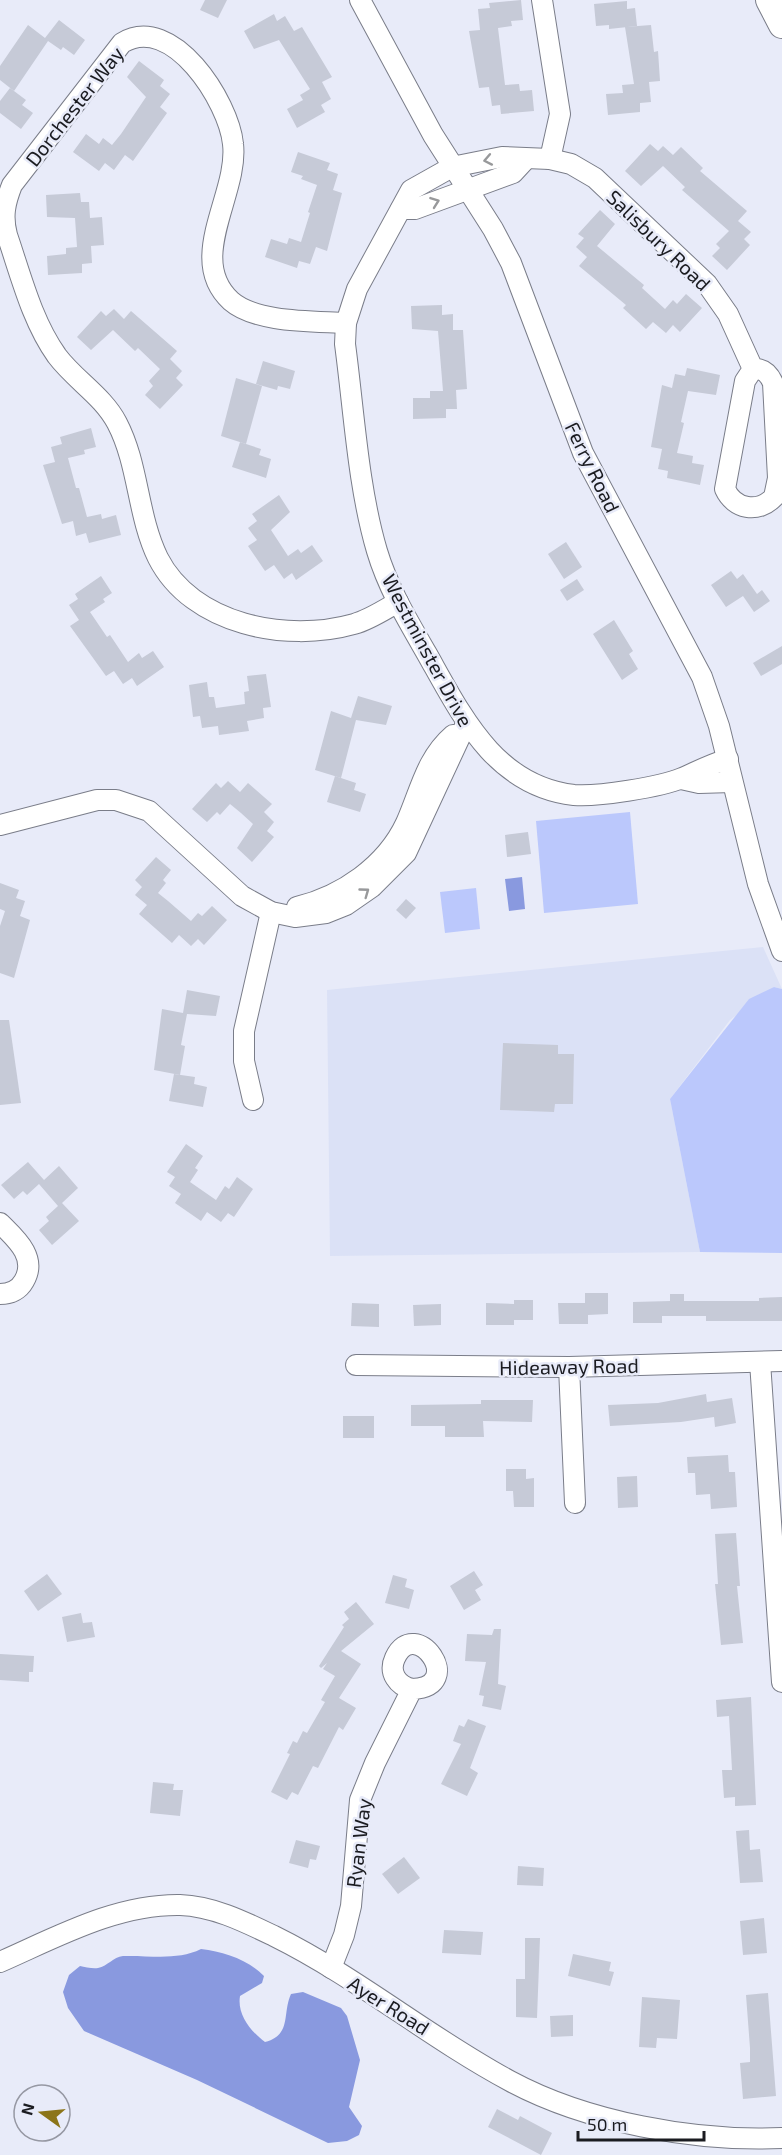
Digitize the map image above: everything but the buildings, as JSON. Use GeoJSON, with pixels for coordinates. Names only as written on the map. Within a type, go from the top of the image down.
{"type":"FeatureCollection","features":[{"type":"Feature","properties":{"kind":"main road"},"geometry":{"type":"LineString","coordinates":[[769,0],[782,25]]}},
{"type":"Feature","properties":{"kind":"street","name":"Ferry Road"},"geometry":{"type":"LineString","coordinates":[[360,0],[452,167],[493,229],[514,272],[583,453],[702,677],[728,759],[758,884],[782,951]]}},
{"type":"Feature","properties":{"kind":"street"},"geometry":{"type":"LineString","coordinates":[[542,0],[560,114],[550,159]]}},
{"type":"Feature","properties":{"kind":"street","name":"Dorchester Way"},"geometry":{"type":"LineString","coordinates":[[346,323],[276,317],[252,312],[231,301],[215,278],[213,252],[216,231],[233,169],[231,130],[225,115],[190,60],[170,44],[157,38],[142,36],[122,43],[12,185],[5,204],[3,220],[40,327],[59,358],[104,404],[116,421],[129,451],[147,528],[158,558],[172,580],[200,604],[216,613],[256,626],[296,632],[334,629],[357,624],[398,602]]}},
{"type":"Feature","properties":{"kind":"street","name":"Salisbury Road"},"geometry":{"type":"LineString","coordinates":[[452,167],[502,157],[525,160],[550,159],[571,164],[595,178],[707,285],[728,314],[753,369]]}},
{"type":"Feature","properties":{"kind":"street"},"geometry":{"type":"LineString","coordinates":[[401,209],[415,209],[513,173],[525,160]]}},
{"type":"Feature","properties":{"kind":"street","name":"Westminster Drive"},"geometry":{"type":"LineString","coordinates":[[452,167],[411,190],[369,263],[346,323],[345,344],[366,502],[377,552],[398,602],[466,724],[484,748],[503,765],[537,786],[583,795],[611,794],[681,779],[698,769],[728,759]]}},
{"type":"Feature","properties":{"kind":"street","name":"Salisbury Road"},"geometry":{"type":"LineString","coordinates":[[753,369],[764,370],[770,375],[773,383],[778,478],[774,498],[762,507],[753,508],[736,503],[724,489],[746,381],[753,369]]}},
{"type":"Feature","properties":{"kind":"street"},"geometry":{"type":"LineString","coordinates":[[0,825],[97,800],[116,800],[149,811],[242,896],[271,912],[295,917],[326,913],[356,899],[388,873],[412,844],[439,779],[466,724]]}},
{"type":"Feature","properties":{"kind":"street","name":"Westminster Drive"},"geometry":{"type":"LineString","coordinates":[[681,779],[707,784],[732,782]]}},
{"type":"Feature","properties":{"kind":"street"},"geometry":{"type":"LineString","coordinates":[[253,1100],[244,1061],[244,1031],[271,912]]}},
{"type":"Feature","properties":{"kind":"street"},"geometry":{"type":"LineString","coordinates":[[0,1223],[24,1249],[29,1267],[22,1285],[15,1291],[0,1294]]}},
{"type":"Feature","properties":{"kind":"street","name":"Hideaway Road"},"geometry":{"type":"LineString","coordinates":[[356,1365],[568,1367],[782,1361]]}},
{"type":"Feature","properties":{"kind":"street"},"geometry":{"type":"LineString","coordinates":[[760,1362],[782,1682]]}},
{"type":"Feature","properties":{"kind":"street"},"geometry":{"type":"LineString","coordinates":[[568,1367],[574,1503]]}},
{"type":"Feature","properties":{"kind":"street","name":"Ryan Way"},"geometry":{"type":"LineString","coordinates":[[331,1968],[345,1935],[351,1906],[360,1800],[375,1763],[412,1689]]}},
{"type":"Feature","properties":{"kind":"street","name":"Ayer Road"},"geometry":{"type":"LineString","coordinates":[[0,1962],[87,1923],[143,1907],[182,1905],[220,1913],[257,1928],[331,1968],[510,2081],[564,2105],[602,2116],[679,2132],[736,2138],[782,2138]]}},
{"type":"Feature","properties":{"kind":"shaded area"},"geometry":{"type":"Polygon","coordinates":[[[630,812],[638,904],[544,913],[536,821],[630,812]]]}},
{"type":"Feature","properties":{"kind":"shaded area"},"geometry":{"type":"Polygon","coordinates":[[[522,877],[525,909],[509,911],[505,879],[522,877]]]}},
{"type":"Feature","properties":{"kind":"shaded area"},"geometry":{"type":"Polygon","coordinates":[[[476,888],[480,929],[445,933],[440,892],[476,888]]]}},
{"type":"Feature","properties":{"kind":"shaded area"},"geometry":{"type":"Polygon","coordinates":[[[763,947],[782,989],[774,987],[730,1020],[670,1099],[700,1252],[330,1256],[327,990],[763,947]]]}},
{"type":"Feature","properties":{"kind":"shaded area"},"geometry":{"type":"Polygon","coordinates":[[[774,987],[782,989],[782,1253],[700,1252],[670,1099],[749,999],[774,987]]]}},
{"type":"Feature","properties":{"kind":"shaded area"},"geometry":{"type":"Polygon","coordinates":[[[201,1949],[235,1957],[264,1976],[262,1983],[240,1996],[240,2003],[246,2022],[265,2042],[274,2039],[283,2029],[291,1994],[303,1992],[341,2008],[347,2016],[360,2060],[349,2107],[362,2126],[359,2135],[347,2141],[328,2143],[197,2080],[84,2031],[68,2008],[63,1992],[69,1975],[80,1966],[98,1968],[123,1956],[173,1956],[201,1949]]]}}]}
